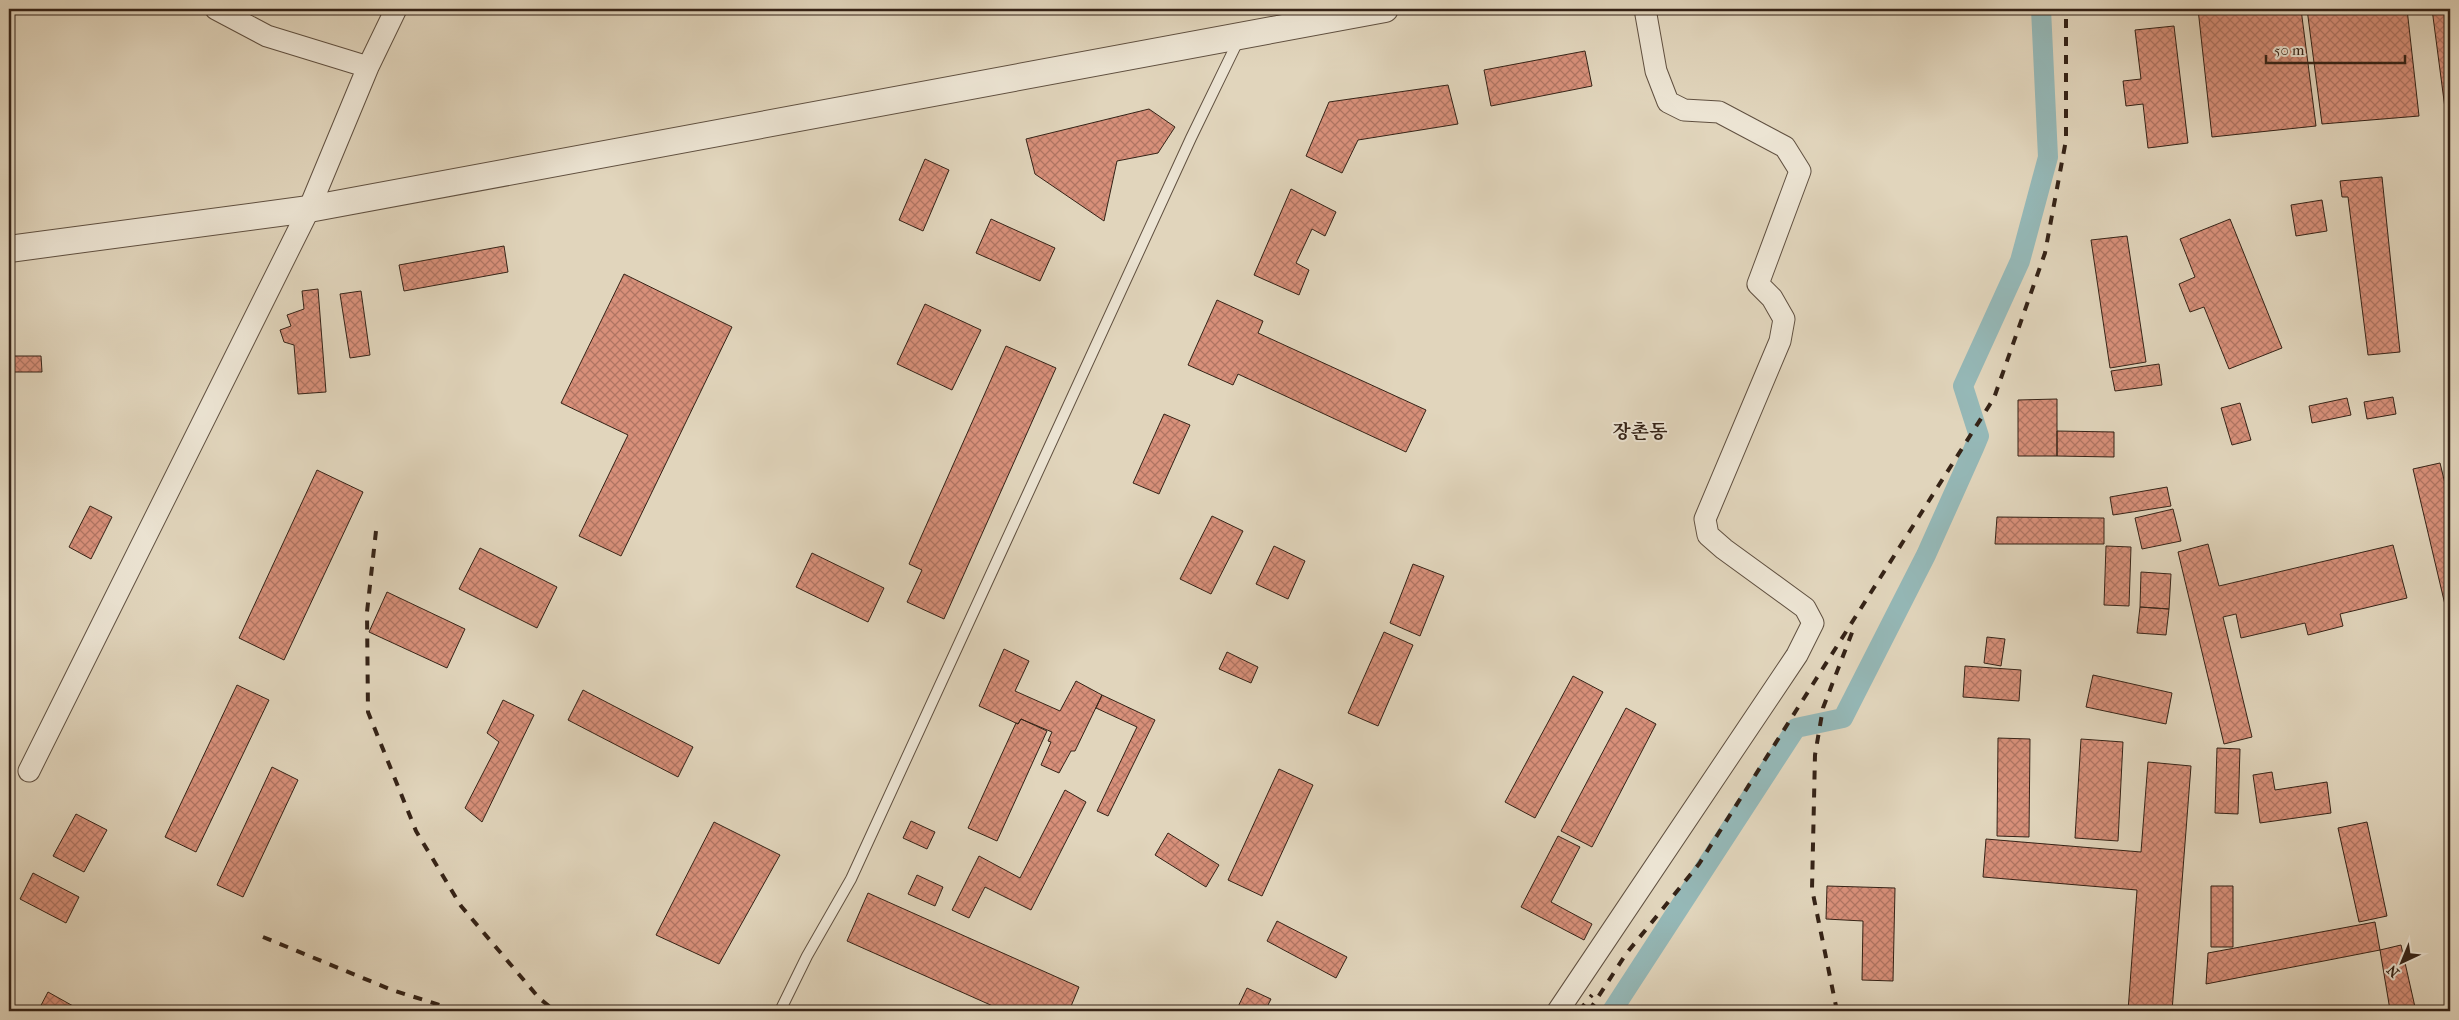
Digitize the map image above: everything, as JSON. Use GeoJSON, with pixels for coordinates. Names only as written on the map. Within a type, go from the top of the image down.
{"type":"FeatureCollection","features":[{"type":"Feature","properties":{"kind":"street"},"geometry":{"type":"LineString","coordinates":[[216,9],[267,36],[368,68]]}},
{"type":"Feature","properties":{"kind":"street"},"geometry":{"type":"LineString","coordinates":[[29,771],[309,209],[368,68],[396,9]]}},
{"type":"Feature","properties":{"kind":"street"},"geometry":{"type":"LineString","coordinates":[[9,249],[309,209],[1385,9]]}},
{"type":"Feature","properties":{"kind":"street"},"geometry":{"type":"LineString","coordinates":[[1558,1011],[1797,655],[1812,623],[1805,608],[1724,550],[1708,535],[1705,519],[1780,341],[1784,319],[1772,298],[1758,284],[1800,171],[1785,147],[1720,112],[1684,110],[1668,102],[1656,70],[1645,9]]}},
{"type":"Feature","properties":{"kind":"lane"},"geometry":{"type":"LineString","coordinates":[[780,1011],[807,956],[851,880],[1191,138],[1240,36]]}},
{"type":"Feature","properties":{"kind":"building"},"geometry":{"type":"Polygon","coordinates":[[[2198,9],[2301,9],[2316,126],[2212,137],[2198,9]]]}},
{"type":"Feature","properties":{"kind":"building"},"geometry":{"type":"Polygon","coordinates":[[[2307,9],[2407,9],[2419,116],[2322,124],[2307,9]]]}},
{"type":"Feature","properties":{"kind":"building"},"geometry":{"type":"Polygon","coordinates":[[[2432,9],[2450,9],[2450,116],[2446,116],[2432,9]]]}},
{"type":"Feature","properties":{"kind":"building"},"geometry":{"type":"Polygon","coordinates":[[[2174,26],[2188,143],[2148,148],[2143,104],[2126,106],[2123,81],[2141,79],[2135,30],[2174,26]]]}},
{"type":"Feature","properties":{"kind":"building"},"geometry":{"type":"Polygon","coordinates":[[[1585,51],[1592,86],[1491,106],[1484,70],[1585,51]]]}},
{"type":"Feature","properties":{"kind":"building"},"geometry":{"type":"Polygon","coordinates":[[[1448,85],[1458,124],[1358,140],[1342,173],[1306,156],[1329,102],[1448,85]]]}},
{"type":"Feature","properties":{"kind":"building"},"geometry":{"type":"Polygon","coordinates":[[[1149,109],[1175,127],[1158,153],[1117,161],[1104,221],[1035,174],[1026,139],[1149,109]]]}},
{"type":"Feature","properties":{"kind":"building"},"geometry":{"type":"Polygon","coordinates":[[[925,159],[949,170],[923,231],[899,220],[925,159]]]}},
{"type":"Feature","properties":{"kind":"building"},"geometry":{"type":"Polygon","coordinates":[[[2382,177],[2400,352],[2368,355],[2348,197],[2342,197],[2340,181],[2382,177]]]}},
{"type":"Feature","properties":{"kind":"building"},"geometry":{"type":"Polygon","coordinates":[[[1291,189],[1336,212],[1325,236],[1312,229],[1296,263],[1309,270],[1299,295],[1254,275],[1291,189]]]}},
{"type":"Feature","properties":{"kind":"building"},"geometry":{"type":"Polygon","coordinates":[[[2322,200],[2327,231],[2296,236],[2291,205],[2322,200]]]}},
{"type":"Feature","properties":{"kind":"building"},"geometry":{"type":"Polygon","coordinates":[[[991,219],[1055,248],[1040,281],[976,253],[991,219]]]}},
{"type":"Feature","properties":{"kind":"building"},"geometry":{"type":"Polygon","coordinates":[[[2230,219],[2282,348],[2229,369],[2204,307],[2190,312],[2179,284],[2195,277],[2180,239],[2230,219]]]}},
{"type":"Feature","properties":{"kind":"building"},"geometry":{"type":"Polygon","coordinates":[[[2127,236],[2146,362],[2110,368],[2091,240],[2127,236]]]}},
{"type":"Feature","properties":{"kind":"building"},"geometry":{"type":"Polygon","coordinates":[[[504,246],[508,272],[404,291],[399,265],[504,246]]]}},
{"type":"Feature","properties":{"kind":"building"},"geometry":{"type":"Polygon","coordinates":[[[624,274],[732,327],[621,556],[579,536],[628,435],[561,403],[624,274]]]}},
{"type":"Feature","properties":{"kind":"building"},"geometry":{"type":"Polygon","coordinates":[[[318,289],[326,392],[298,394],[294,345],[284,342],[280,330],[291,326],[287,315],[304,309],[302,291],[318,289]]]}},
{"type":"Feature","properties":{"kind":"building"},"geometry":{"type":"Polygon","coordinates":[[[361,291],[370,355],[350,358],[340,294],[361,291]]]}},
{"type":"Feature","properties":{"kind":"building"},"geometry":{"type":"Polygon","coordinates":[[[1217,300],[1263,321],[1258,333],[1426,410],[1406,452],[1238,374],[1233,385],[1188,365],[1217,300]]]}},
{"type":"Feature","properties":{"kind":"building"},"geometry":{"type":"Polygon","coordinates":[[[925,304],[981,330],[952,390],[897,364],[925,304]]]}},
{"type":"Feature","properties":{"kind":"building"},"geometry":{"type":"Polygon","coordinates":[[[1006,346],[1056,368],[944,619],[907,602],[922,570],[909,564],[1006,346]]]}},
{"type":"Feature","properties":{"kind":"building"},"geometry":{"type":"Polygon","coordinates":[[[9,356],[41,356],[42,372],[9,372],[9,356]]]}},
{"type":"Feature","properties":{"kind":"building"},"geometry":{"type":"Polygon","coordinates":[[[2159,364],[2162,385],[2115,391],[2111,371],[2159,364]]]}},
{"type":"Feature","properties":{"kind":"building"},"geometry":{"type":"Polygon","coordinates":[[[2393,397],[2396,414],[2367,419],[2364,402],[2393,397]]]}},
{"type":"Feature","properties":{"kind":"building"},"geometry":{"type":"Polygon","coordinates":[[[2347,398],[2351,415],[2312,423],[2309,406],[2347,398]]]}},
{"type":"Feature","properties":{"kind":"building"},"geometry":{"type":"Polygon","coordinates":[[[2057,399],[2057,456],[2018,456],[2018,400],[2057,399]]]}},
{"type":"Feature","properties":{"kind":"building"},"geometry":{"type":"Polygon","coordinates":[[[2240,403],[2251,440],[2232,445],[2221,408],[2240,403]]]}},
{"type":"Feature","properties":{"kind":"building"},"geometry":{"type":"Polygon","coordinates":[[[1164,414],[1190,425],[1159,494],[1133,483],[1164,414]]]}},
{"type":"Feature","properties":{"kind":"building"},"geometry":{"type":"Polygon","coordinates":[[[2057,431],[2114,432],[2114,457],[2057,456],[2057,431]]]}},
{"type":"Feature","properties":{"kind":"building"},"geometry":{"type":"Polygon","coordinates":[[[2440,463],[2450,504],[2450,626],[2413,469],[2440,463]]]}},
{"type":"Feature","properties":{"kind":"building"},"geometry":{"type":"Polygon","coordinates":[[[317,470],[363,492],[284,660],[239,638],[317,470]]]}},
{"type":"Feature","properties":{"kind":"building"},"geometry":{"type":"Polygon","coordinates":[[[2167,487],[2171,506],[2113,515],[2110,497],[2167,487]]]}},
{"type":"Feature","properties":{"kind":"building"},"geometry":{"type":"Polygon","coordinates":[[[90,506],[112,517],[91,559],[69,547],[90,506]]]}},
{"type":"Feature","properties":{"kind":"building"},"geometry":{"type":"Polygon","coordinates":[[[2173,509],[2181,541],[2142,549],[2135,518],[2173,509]]]}},
{"type":"Feature","properties":{"kind":"building"},"geometry":{"type":"Polygon","coordinates":[[[1212,516],[1243,531],[1211,594],[1180,579],[1212,516]]]}},
{"type":"Feature","properties":{"kind":"building"},"geometry":{"type":"Polygon","coordinates":[[[1997,517],[2104,518],[2104,544],[1995,544],[1997,517]]]}},
{"type":"Feature","properties":{"kind":"building"},"geometry":{"type":"Polygon","coordinates":[[[2208,544],[2219,586],[2393,545],[2407,598],[2340,614],[2343,626],[2308,635],[2305,623],[2241,638],[2236,614],[2223,617],[2252,737],[2224,744],[2178,552],[2208,544]]]}},
{"type":"Feature","properties":{"kind":"building"},"geometry":{"type":"Polygon","coordinates":[[[1274,546],[1305,561],[1288,599],[1256,584],[1274,546]]]}},
{"type":"Feature","properties":{"kind":"building"},"geometry":{"type":"Polygon","coordinates":[[[2106,546],[2131,547],[2129,606],[2104,605],[2106,546]]]}},
{"type":"Feature","properties":{"kind":"building"},"geometry":{"type":"Polygon","coordinates":[[[480,548],[557,587],[537,628],[459,589],[480,548]]]}},
{"type":"Feature","properties":{"kind":"building"},"geometry":{"type":"Polygon","coordinates":[[[812,553],[884,588],[868,622],[796,587],[812,553]]]}},
{"type":"Feature","properties":{"kind":"building"},"geometry":{"type":"Polygon","coordinates":[[[1413,564],[1444,576],[1420,636],[1390,623],[1413,564]]]}},
{"type":"Feature","properties":{"kind":"building"},"geometry":{"type":"Polygon","coordinates":[[[2141,572],[2171,574],[2169,609],[2140,607],[2141,572]]]}},
{"type":"Feature","properties":{"kind":"building"},"geometry":{"type":"Polygon","coordinates":[[[387,592],[465,629],[447,668],[369,632],[387,592]]]}},
{"type":"Feature","properties":{"kind":"building"},"geometry":{"type":"Polygon","coordinates":[[[2140,607],[2169,609],[2166,635],[2137,633],[2140,607]]]}},
{"type":"Feature","properties":{"kind":"building"},"geometry":{"type":"Polygon","coordinates":[[[1384,632],[1413,645],[1378,726],[1348,713],[1384,632]]]}},
{"type":"Feature","properties":{"kind":"building"},"geometry":{"type":"Polygon","coordinates":[[[1987,637],[2005,639],[2001,666],[1984,663],[1987,637]]]}},
{"type":"Feature","properties":{"kind":"building"},"geometry":{"type":"Polygon","coordinates":[[[1004,649],[1029,661],[1015,691],[1060,711],[1076,681],[1102,695],[1075,751],[1071,751],[1059,773],[1041,765],[1051,742],[1048,741],[1052,732],[1021,719],[1018,724],[979,706],[1004,649]]]}},
{"type":"Feature","properties":{"kind":"building"},"geometry":{"type":"Polygon","coordinates":[[[1227,652],[1258,667],[1251,683],[1219,669],[1227,652]]]}},
{"type":"Feature","properties":{"kind":"building"},"geometry":{"type":"Polygon","coordinates":[[[1965,666],[2021,670],[2019,701],[1963,697],[1965,666]]]}},
{"type":"Feature","properties":{"kind":"building"},"geometry":{"type":"Polygon","coordinates":[[[2093,675],[2172,693],[2166,724],[2086,707],[2093,675]]]}},
{"type":"Feature","properties":{"kind":"building"},"geometry":{"type":"Polygon","coordinates":[[[1573,676],[1603,692],[1535,818],[1505,802],[1573,676]]]}},
{"type":"Feature","properties":{"kind":"building"},"geometry":{"type":"Polygon","coordinates":[[[237,685],[269,700],[196,852],[165,837],[237,685]]]}},
{"type":"Feature","properties":{"kind":"building"},"geometry":{"type":"Polygon","coordinates":[[[583,690],[693,747],[678,777],[568,720],[583,690]]]}},
{"type":"Feature","properties":{"kind":"building"},"geometry":{"type":"Polygon","coordinates":[[[1102,695],[1155,720],[1108,816],[1097,811],[1137,727],[1096,708],[1102,695]]]}},
{"type":"Feature","properties":{"kind":"building"},"geometry":{"type":"Polygon","coordinates":[[[503,700],[534,715],[482,822],[465,808],[499,742],[487,733],[503,700]]]}},
{"type":"Feature","properties":{"kind":"building"},"geometry":{"type":"Polygon","coordinates":[[[1626,708],[1656,724],[1592,847],[1561,831],[1626,708]]]}},
{"type":"Feature","properties":{"kind":"building"},"geometry":{"type":"Polygon","coordinates":[[[1021,719],[1047,731],[997,841],[968,828],[1016,723],[1018,724],[1021,719]]]}},
{"type":"Feature","properties":{"kind":"building"},"geometry":{"type":"Polygon","coordinates":[[[1998,738],[2030,739],[2029,837],[1997,836],[1998,738]]]}},
{"type":"Feature","properties":{"kind":"building"},"geometry":{"type":"Polygon","coordinates":[[[2081,739],[2123,742],[2118,841],[2075,838],[2081,739]]]}},
{"type":"Feature","properties":{"kind":"building"},"geometry":{"type":"Polygon","coordinates":[[[2217,748],[2240,749],[2238,814],[2215,813],[2217,748]]]}},
{"type":"Feature","properties":{"kind":"building"},"geometry":{"type":"Polygon","coordinates":[[[2148,762],[2191,766],[2172,1011],[2128,1011],[2137,890],[1983,877],[1986,839],[2141,852],[2148,762]]]}},
{"type":"Feature","properties":{"kind":"building"},"geometry":{"type":"Polygon","coordinates":[[[272,767],[298,780],[243,897],[217,885],[272,767]]]}},
{"type":"Feature","properties":{"kind":"building"},"geometry":{"type":"Polygon","coordinates":[[[1279,769],[1313,785],[1262,896],[1228,880],[1279,769]]]}},
{"type":"Feature","properties":{"kind":"building"},"geometry":{"type":"Polygon","coordinates":[[[2272,772],[2275,790],[2327,782],[2331,813],[2260,823],[2253,775],[2272,772]]]}},
{"type":"Feature","properties":{"kind":"building"},"geometry":{"type":"Polygon","coordinates":[[[1065,790],[1086,802],[1031,910],[985,887],[969,918],[952,910],[979,856],[1020,878],[1065,790]]]}},
{"type":"Feature","properties":{"kind":"building"},"geometry":{"type":"Polygon","coordinates":[[[76,814],[107,830],[84,872],[53,856],[76,814]]]}},
{"type":"Feature","properties":{"kind":"building"},"geometry":{"type":"Polygon","coordinates":[[[911,821],[935,832],[927,849],[903,838],[911,821]]]}},
{"type":"Feature","properties":{"kind":"building"},"geometry":{"type":"Polygon","coordinates":[[[714,822],[780,855],[719,964],[656,935],[714,822]]]}},
{"type":"Feature","properties":{"kind":"building"},"geometry":{"type":"Polygon","coordinates":[[[2367,822],[2387,916],[2359,922],[2338,828],[2367,822]]]}},
{"type":"Feature","properties":{"kind":"building"},"geometry":{"type":"Polygon","coordinates":[[[1168,833],[1219,865],[1206,887],[1155,855],[1168,833]]]}},
{"type":"Feature","properties":{"kind":"building"},"geometry":{"type":"Polygon","coordinates":[[[1558,836],[1580,847],[1551,902],[1592,924],[1584,940],[1521,907],[1558,836]]]}},
{"type":"Feature","properties":{"kind":"building"},"geometry":{"type":"Polygon","coordinates":[[[33,873],[79,897],[66,923],[20,899],[33,873]]]}},
{"type":"Feature","properties":{"kind":"building"},"geometry":{"type":"Polygon","coordinates":[[[917,875],[943,887],[935,906],[908,894],[917,875]]]}},
{"type":"Feature","properties":{"kind":"building"},"geometry":{"type":"Polygon","coordinates":[[[1827,886],[1895,888],[1893,981],[1862,980],[1863,921],[1826,919],[1827,886]]]}},
{"type":"Feature","properties":{"kind":"building"},"geometry":{"type":"Polygon","coordinates":[[[2211,886],[2233,886],[2233,947],[2211,947],[2211,886]]]}},
{"type":"Feature","properties":{"kind":"building"},"geometry":{"type":"Polygon","coordinates":[[[868,893],[1079,987],[1069,1011],[1004,1011],[847,941],[868,893]]]}},
{"type":"Feature","properties":{"kind":"building"},"geometry":{"type":"Polygon","coordinates":[[[1277,921],[1347,957],[1336,978],[1267,941],[1277,921]]]}},
{"type":"Feature","properties":{"kind":"building"},"geometry":{"type":"Polygon","coordinates":[[[2375,922],[2380,950],[2206,984],[2208,953],[2375,922]]]}},
{"type":"Feature","properties":{"kind":"building"},"geometry":{"type":"Polygon","coordinates":[[[2401,945],[2415,1007],[2390,1010],[2380,950],[2401,945]]]}},
{"type":"Feature","properties":{"kind":"building"},"geometry":{"type":"Polygon","coordinates":[[[1247,988],[1271,999],[1265,1011],[1236,1011],[1247,988]]]}},
{"type":"Feature","properties":{"kind":"building"},"geometry":{"type":"Polygon","coordinates":[[[48,992],[82,1011],[38,1011],[48,992]]]}},
{"type":"Feature","properties":{"kind":"waterway"},"geometry":{"type":"LineString","coordinates":[[1612,1011],[1796,728],[1843,718],[1926,555],[1974,448],[1979,436],[1963,386],[2020,261],[2048,157],[2041,9]]}},
{"type":"Feature","properties":{"kind":"railway"},"geometry":{"type":"LineString","coordinates":[[1589,1011],[1626,954],[1699,864],[1994,398],[2045,253],[2066,140],[2066,9]]}},
{"type":"Feature","properties":{"kind":"railway"},"geometry":{"type":"LineString","coordinates":[[376,531],[367,612],[368,712],[416,831],[461,906],[539,998],[555,1011]]}},
{"type":"Feature","properties":{"kind":"railway"},"geometry":{"type":"LineString","coordinates":[[1837,1011],[1812,889],[1815,755],[1823,708],[1853,630]]}},
{"type":"Feature","properties":{"kind":"railway"},"geometry":{"type":"LineString","coordinates":[[263,937],[392,990],[459,1011]]}},
{"type":"Feature","properties":{"kind":"railway"},"geometry":{"type":"LineString","coordinates":[[1579,1011],[1592,995]]}},
{"type":"Feature","properties":{"kind":"district","name":"장촌동"},"geometry":{"type":"Point","coordinates":[1640,432]}}]}
